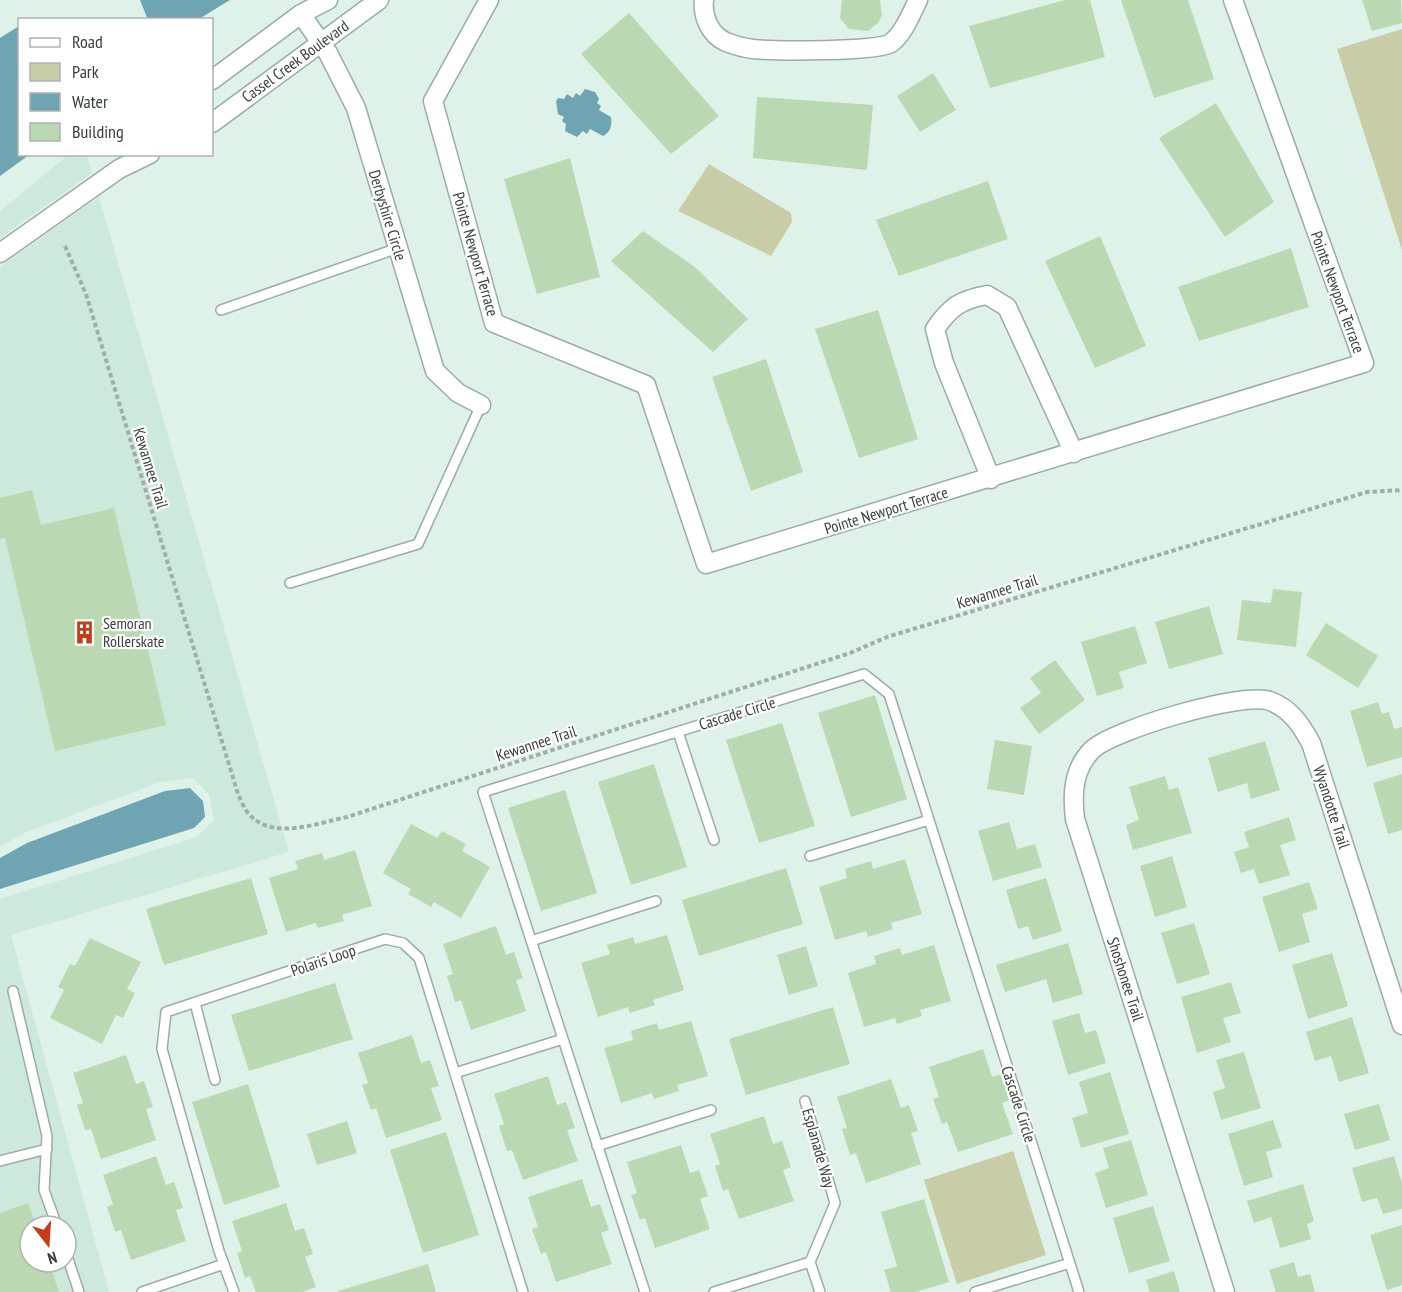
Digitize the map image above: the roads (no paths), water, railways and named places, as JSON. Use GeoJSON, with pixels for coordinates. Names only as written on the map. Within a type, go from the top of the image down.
{"type":"FeatureCollection","features":[{"type":"Feature","properties":{"kind":"street","name":"Cassel Creek Boulevard"},"geometry":{"type":"LineString","coordinates":[[213,79],[301,14],[328,0]]}},
{"type":"Feature","properties":{"kind":"street","name":"Cassel Creek Boulevard"},"geometry":{"type":"LineString","coordinates":[[213,122],[379,0]]}},
{"type":"Feature","properties":{"kind":"street","name":"Pointe Newport Terrace"},"geometry":{"type":"LineString","coordinates":[[489,0],[433,101],[494,323],[646,385],[706,564],[1364,363],[1233,0]]}},
{"type":"Feature","properties":{"kind":"street"},"geometry":{"type":"LineString","coordinates":[[704,0],[707,24],[724,41],[752,49],[844,50],[875,49],[890,45],[903,30],[918,0]]}},
{"type":"Feature","properties":{"kind":"street","name":"Derbyshire Circle"},"geometry":{"type":"LineString","coordinates":[[301,14],[345,82],[356,108],[435,372],[458,393],[481,405]]}},
{"type":"Feature","properties":{"kind":"street"},"geometry":{"type":"LineString","coordinates":[[119,169],[130,156]]}},
{"type":"Feature","properties":{"kind":"street"},"geometry":{"type":"LineString","coordinates":[[0,253],[119,169],[146,156]]}},
{"type":"Feature","properties":{"kind":"street"},"geometry":{"type":"LineString","coordinates":[[991,478],[944,363],[935,329],[948,310],[970,298],[987,295],[1007,307],[1074,453]]}},
{"type":"Feature","properties":{"kind":"street","name":"Wyandotte Trail"},"geometry":{"type":"LineString","coordinates":[[1171,717],[1245,699],[1268,700],[1286,709],[1300,723],[1311,743],[1402,1025]]}},
{"type":"Feature","properties":{"kind":"street","name":"Shoshonee Trail"},"geometry":{"type":"LineString","coordinates":[[1171,717],[1106,738],[1090,751],[1077,774],[1072,795],[1078,830],[1225,1292]]}},
{"type":"Feature","properties":{"kind":"lane"},"geometry":{"type":"LineString","coordinates":[[221,310],[398,248]]}},
{"type":"Feature","properties":{"kind":"lane"},"geometry":{"type":"LineString","coordinates":[[290,583],[418,544],[481,405]]}},
{"type":"Feature","properties":{"kind":"lane","name":"Cascade Circle"},"geometry":{"type":"LineString","coordinates":[[645,1292],[483,792],[864,674],[889,694],[1079,1292]]}},
{"type":"Feature","properties":{"kind":"lane"},"geometry":{"type":"LineString","coordinates":[[678,732],[714,840]]}},
{"type":"Feature","properties":{"kind":"lane"},"geometry":{"type":"LineString","coordinates":[[810,856],[928,820]]}},
{"type":"Feature","properties":{"kind":"lane"},"geometry":{"type":"LineString","coordinates":[[531,940],[656,901]]}},
{"type":"Feature","properties":{"kind":"lane","name":"Polaris Loop"},"geometry":{"type":"LineString","coordinates":[[234,1292],[162,1049],[166,1012],[386,939],[403,943],[419,958],[523,1292]]}},
{"type":"Feature","properties":{"kind":"lane"},"geometry":{"type":"LineString","coordinates":[[14,991],[47,1136],[44,1190],[53,1214]]}},
{"type":"Feature","properties":{"kind":"lane"},"geometry":{"type":"LineString","coordinates":[[195,1003],[214,1080]]}},
{"type":"Feature","properties":{"kind":"lane"},"geometry":{"type":"LineString","coordinates":[[455,1074],[563,1040]]}},
{"type":"Feature","properties":{"kind":"lane","name":"Esplanade Way"},"geometry":{"type":"LineString","coordinates":[[806,1101],[835,1203],[810,1262]]}},
{"type":"Feature","properties":{"kind":"lane"},"geometry":{"type":"LineString","coordinates":[[597,1146],[711,1110]]}},
{"type":"Feature","properties":{"kind":"lane"},"geometry":{"type":"LineString","coordinates":[[0,1161],[46,1149]]}},
{"type":"Feature","properties":{"kind":"lane"},"geometry":{"type":"LineString","coordinates":[[714,1292],[810,1262],[820,1292]]}},
{"type":"Feature","properties":{"kind":"lane"},"geometry":{"type":"LineString","coordinates":[[975,1292],[1070,1263]]}},
{"type":"Feature","properties":{"kind":"lane"},"geometry":{"type":"LineString","coordinates":[[142,1292],[224,1264]]}},
{"type":"Feature","properties":{"kind":"lane"},"geometry":{"type":"LineString","coordinates":[[73,1274],[79,1292]]}},
{"type":"Feature","properties":{"kind":"water"},"geometry":{"type":"Polygon","coordinates":[[[140,0],[230,0],[201,18],[147,18],[140,0]]]}},
{"type":"Feature","properties":{"kind":"water"},"geometry":{"type":"Polygon","coordinates":[[[18,27],[18,156],[28,156],[0,176],[0,38],[18,27]]]}},
{"type":"Feature","properties":{"kind":"water"},"geometry":{"type":"Polygon","coordinates":[[[585,89],[595,92],[599,99],[597,103],[601,106],[599,110],[611,117],[610,128],[603,136],[590,129],[587,134],[583,131],[577,137],[565,131],[566,124],[562,121],[564,117],[558,114],[556,101],[558,98],[564,99],[567,94],[573,98],[576,93],[580,96],[585,89]]]}},
{"type":"Feature","properties":{"kind":"water"},"geometry":{"type":"Polygon","coordinates":[[[190,788],[203,801],[205,817],[194,828],[0,889],[0,858],[27,843],[165,791],[190,788]]]}},
{"type":"Feature","properties":{"kind":"place","name":"Semoran Rollerskate"},"geometry":{"type":"Point","coordinates":[85,632]}}]}
